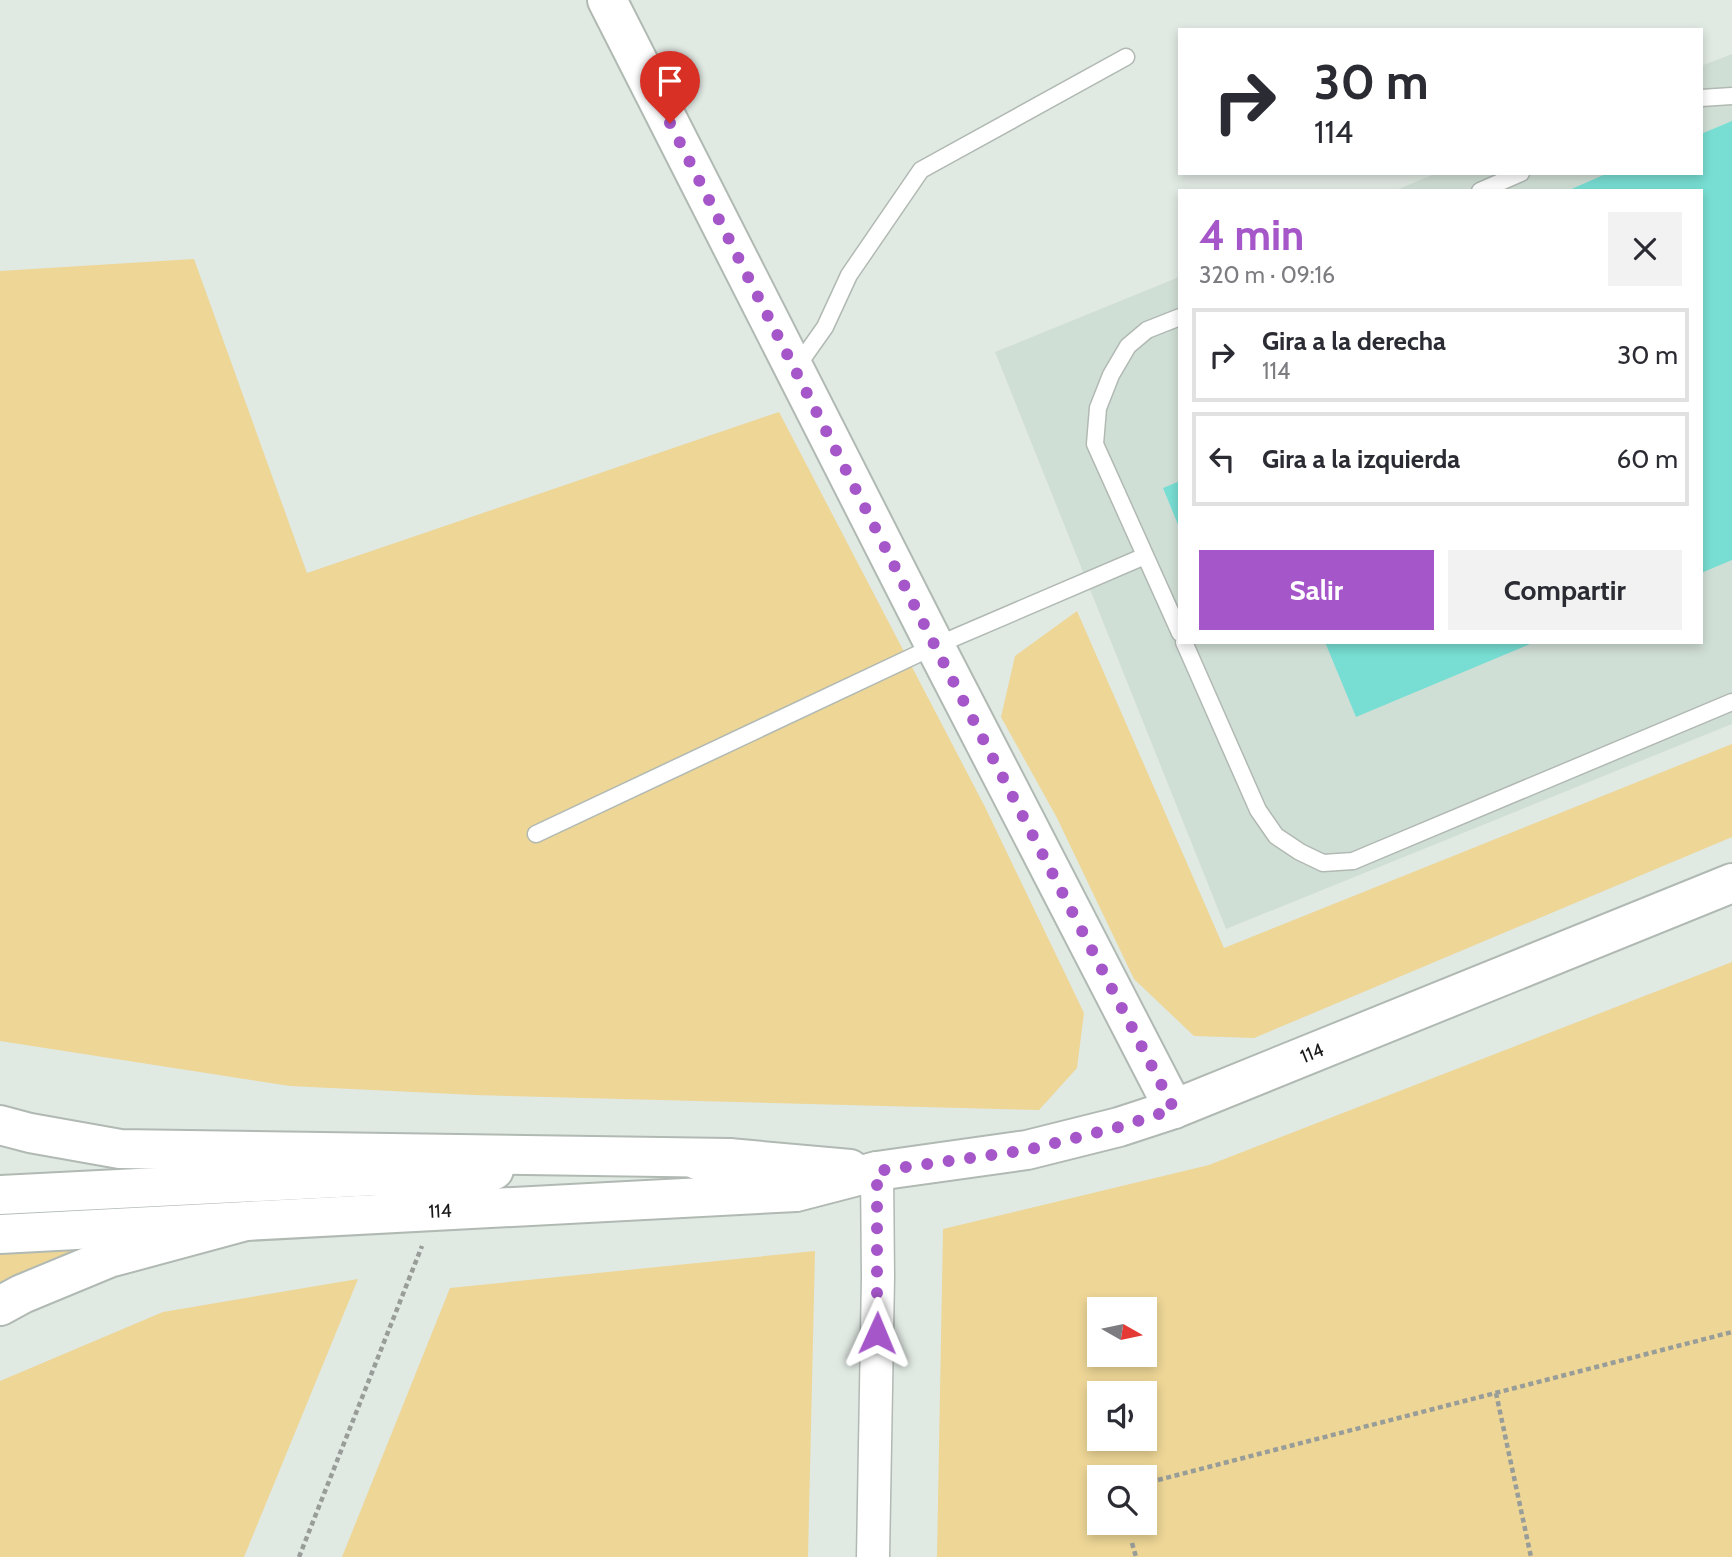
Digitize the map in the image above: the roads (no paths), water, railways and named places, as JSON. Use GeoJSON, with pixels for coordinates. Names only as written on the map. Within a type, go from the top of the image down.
{"type":"FeatureCollection","features":[{"type":"Feature","properties":{"kind":"main road"},"geometry":{"type":"LineString","coordinates":[[607,0],[1174,1109]]}},
{"type":"Feature","properties":{"kind":"main road","name":"114"},"geometry":{"type":"LineString","coordinates":[[0,1234],[796,1192],[877,1171],[1027,1150],[1119,1127],[1174,1109],[1732,883]]}},
{"type":"Feature","properties":{"kind":"main road"},"geometry":{"type":"LineString","coordinates":[[0,1125],[120,1149],[729,1158]]}},
{"type":"Feature","properties":{"kind":"main road","name":"114"},"geometry":{"type":"LineString","coordinates":[[0,1195],[729,1158],[877,1171]]}},
{"type":"Feature","properties":{"kind":"main road"},"geometry":{"type":"LineString","coordinates":[[0,1306],[22,1294],[109,1258],[246,1221]]}},
{"type":"Feature","properties":{"kind":"street"},"geometry":{"type":"LineString","coordinates":[[873,1557],[877,1171]]}},
{"type":"Feature","properties":{"kind":"lane"},"geometry":{"type":"LineString","coordinates":[[795,370],[825,327],[849,275],[921,170],[1126,57]]}},
{"type":"Feature","properties":{"kind":"lane"},"geometry":{"type":"LineString","coordinates":[[1703,98],[1732,96]]}},
{"type":"Feature","properties":{"kind":"lane"},"geometry":{"type":"LineString","coordinates":[[1485,189],[1516,175]]}},
{"type":"Feature","properties":{"kind":"lane"},"geometry":{"type":"LineString","coordinates":[[1178,318],[1147,330],[1128,346],[1111,375],[1098,408],[1095,444],[1178,629]]}},
{"type":"Feature","properties":{"kind":"lane"},"geometry":{"type":"LineString","coordinates":[[536,834],[935,646],[1145,556]]}},
{"type":"Feature","properties":{"kind":"lane"},"geometry":{"type":"LineString","coordinates":[[1185,644],[1258,810],[1276,836],[1323,863],[1353,861],[1732,702]]}}]}
